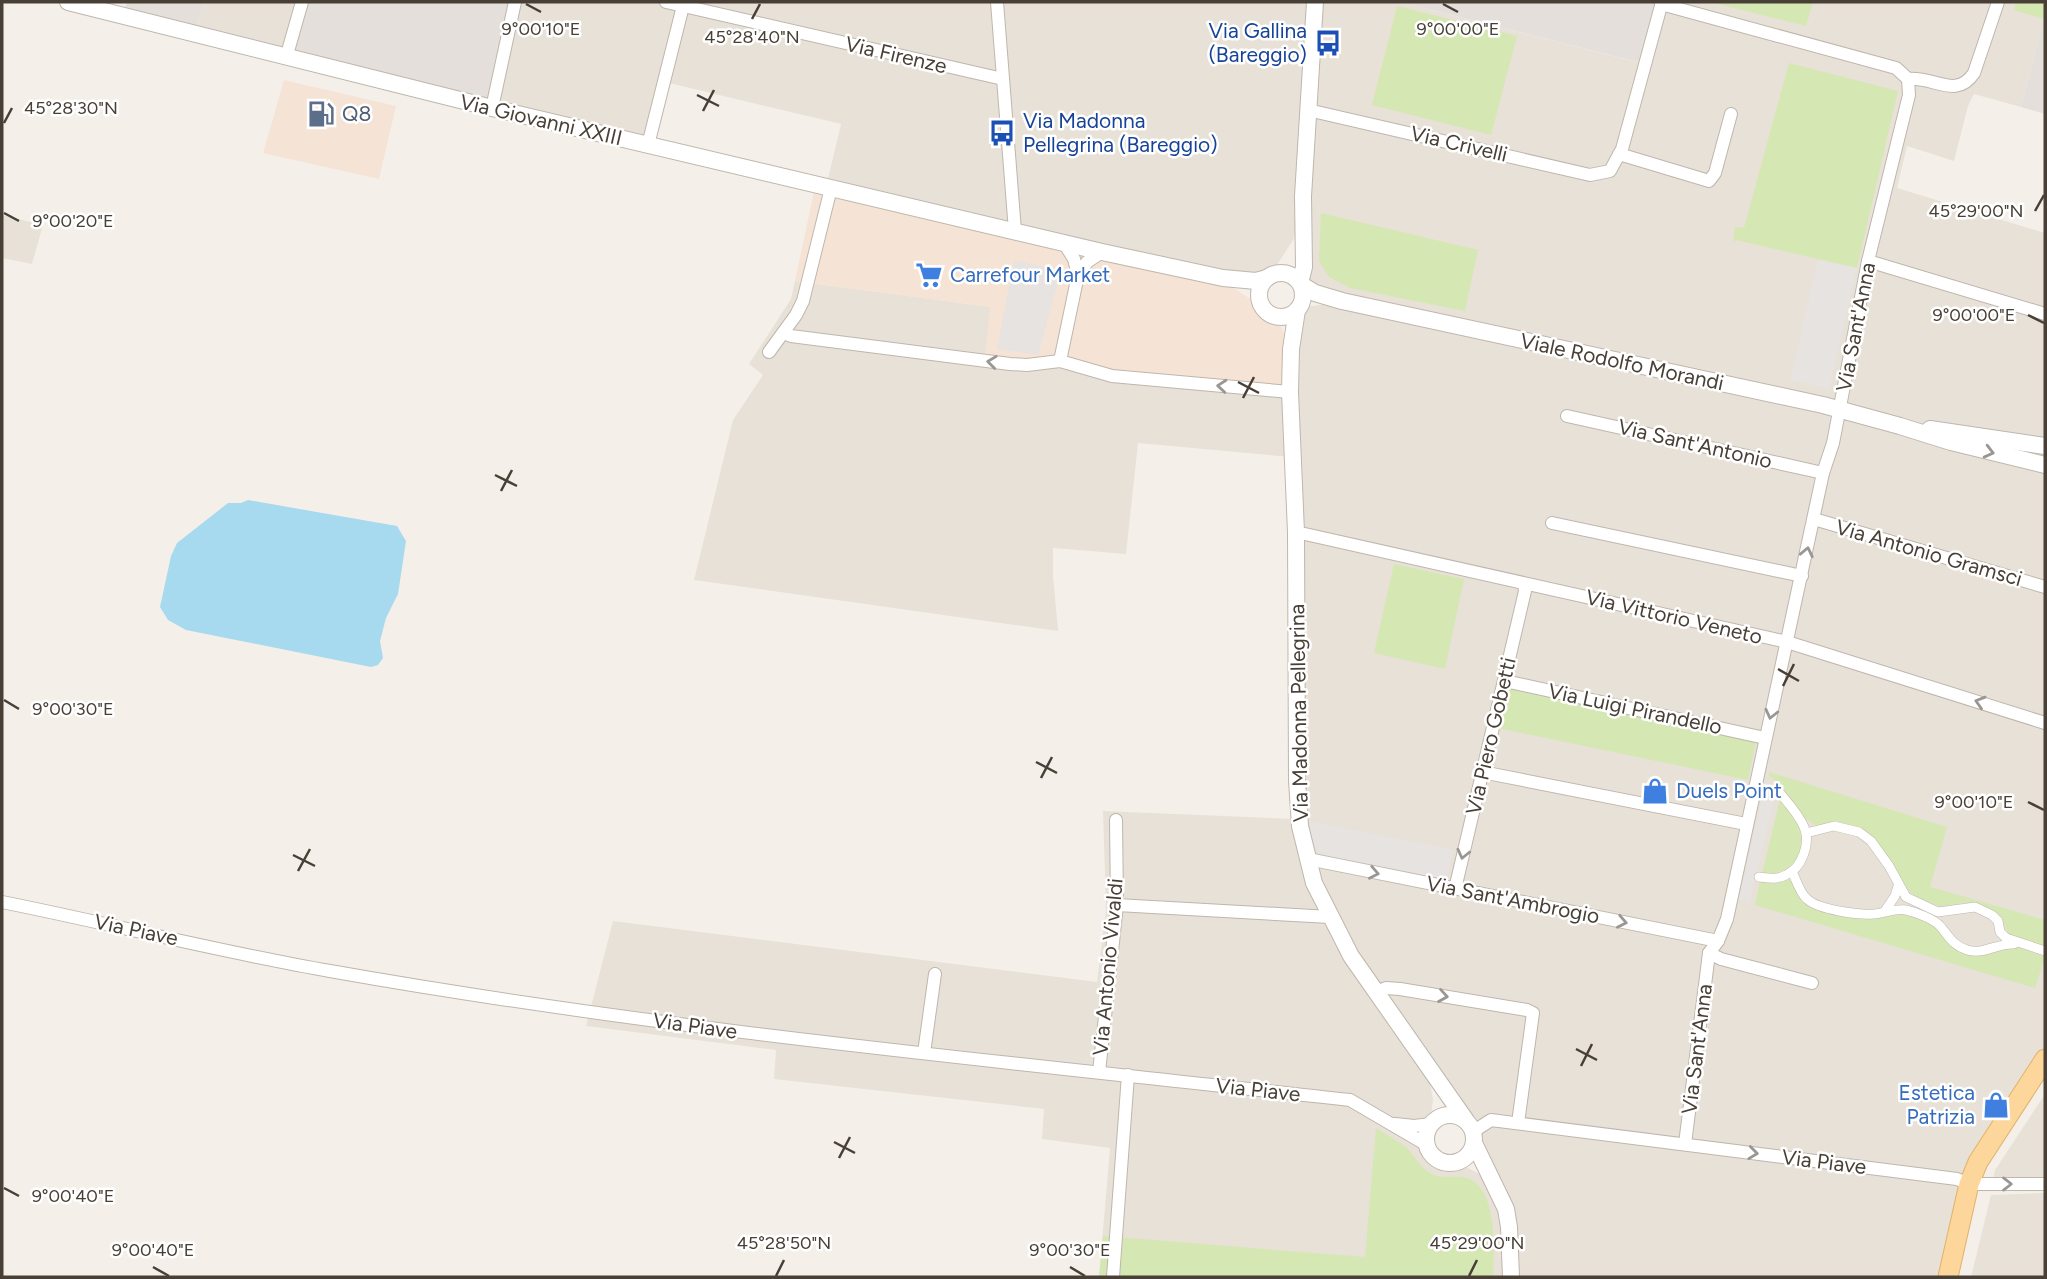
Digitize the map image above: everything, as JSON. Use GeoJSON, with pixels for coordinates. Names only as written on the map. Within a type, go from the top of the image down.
{"type":"FeatureCollection","features":[{"type":"Feature","properties":{"kind":"main road"},"geometry":{"type":"LineString","coordinates":[[1948,1277],[1969,1184],[1978,1162],[2045,1059]]}},
{"type":"Feature","properties":{"kind":"street","name":"Via Giovanni XXIII"},"geometry":{"type":"LineString","coordinates":[[68,2],[492,108],[1015,231]]}},
{"type":"Feature","properties":{"kind":"street"},"geometry":{"type":"LineString","coordinates":[[286,58],[302,2]]}},
{"type":"Feature","properties":{"kind":"street"},"geometry":{"type":"LineString","coordinates":[[492,108],[514,2]]}},
{"type":"Feature","properties":{"kind":"street","name":"Via Firenze"},"geometry":{"type":"LineString","coordinates":[[666,2],[1003,79]]}},
{"type":"Feature","properties":{"kind":"street"},"geometry":{"type":"LineString","coordinates":[[997,2],[1015,231],[1223,278],[1256,281],[1286,273],[1301,284]]}},
{"type":"Feature","properties":{"kind":"street"},"geometry":{"type":"LineString","coordinates":[[1223,278],[1246,291],[1273,316],[1283,317],[1298,308],[1302,299],[1303,196],[1314,2]]}},
{"type":"Feature","properties":{"kind":"street"},"geometry":{"type":"LineString","coordinates":[[1731,114],[1715,173],[1709,181],[1619,154],[1662,3],[1896,68],[1908,79],[1918,78],[1956,87],[1969,80],[1974,72],[1998,2]]}},
{"type":"Feature","properties":{"kind":"street"},"geometry":{"type":"LineString","coordinates":[[648,145],[684,4]]}},
{"type":"Feature","properties":{"kind":"street","name":"Via Sant'Anna"},"geometry":{"type":"LineString","coordinates":[[1685,1144],[1709,953],[1718,941],[1727,919],[1823,473],[1840,409],[1868,261],[1909,95],[1908,79]]}},
{"type":"Feature","properties":{"kind":"street","name":"Via Crivelli"},"geometry":{"type":"LineString","coordinates":[[1308,110],[1590,175],[1610,171],[1619,154]]}},
{"type":"Feature","properties":{"kind":"street"},"geometry":{"type":"LineString","coordinates":[[769,352],[803,301],[831,188]]}},
{"type":"Feature","properties":{"kind":"street"},"geometry":{"type":"LineString","coordinates":[[1259,303],[1259,289],[1293,257],[1304,237]]}},
{"type":"Feature","properties":{"kind":"street"},"geometry":{"type":"LineString","coordinates":[[1060,361],[1077,275],[1074,259],[1064,243]]}},
{"type":"Feature","properties":{"kind":"street"},"geometry":{"type":"LineString","coordinates":[[1077,275],[1087,262],[1102,252]]}},
{"type":"Feature","properties":{"kind":"street"},"geometry":{"type":"LineString","coordinates":[[1868,261],[2045,314]]}},
{"type":"Feature","properties":{"kind":"street","name":"Viale Rodolfo Morandi"},"geometry":{"type":"LineString","coordinates":[[1301,284],[1315,293],[1342,301],[1840,409],[1951,442],[2045,465]]}},
{"type":"Feature","properties":{"kind":"street","name":"Viale Rodolfo Morandi"},"geometry":{"type":"LineString","coordinates":[[1298,308],[1342,301]]}},
{"type":"Feature","properties":{"kind":"street","name":"Via Madonna Pellegrina"},"geometry":{"type":"LineString","coordinates":[[1298,308],[1291,349],[1290,392],[1296,532],[1297,781],[1300,827],[1314,883],[1351,956],[1471,1131],[1506,1209],[1511,1277]]}},
{"type":"Feature","properties":{"kind":"street","name":"Via Madonna Pellegrina"},"geometry":{"type":"LineString","coordinates":[[1273,316],[1286,328],[1291,349]]}},
{"type":"Feature","properties":{"kind":"street"},"geometry":{"type":"LineString","coordinates":[[783,333],[791,337],[1010,364],[1060,361],[1112,376],[1290,392]]}},
{"type":"Feature","properties":{"kind":"street","name":"Via Sant'Antonio"},"geometry":{"type":"LineString","coordinates":[[1567,416],[1823,473]]}},
{"type":"Feature","properties":{"kind":"street","name":"Viale Rodolfo Morandi"},"geometry":{"type":"LineString","coordinates":[[1900,426],[1954,431],[2045,446]]}},
{"type":"Feature","properties":{"kind":"street","name":"Via Antonio Gramsci"},"geometry":{"type":"LineString","coordinates":[[1814,519],[2045,587]]}},
{"type":"Feature","properties":{"kind":"street"},"geometry":{"type":"LineString","coordinates":[[1552,523],[1802,576]]}},
{"type":"Feature","properties":{"kind":"street","name":"Via Vittorio Veneto"},"geometry":{"type":"LineString","coordinates":[[1296,532],[1787,642],[2045,723]]}},
{"type":"Feature","properties":{"kind":"street","name":"Via Piero Gobetti"},"geometry":{"type":"LineString","coordinates":[[1455,889],[1505,681],[1525,591],[1524,584]]}},
{"type":"Feature","properties":{"kind":"street","name":"Via Luigi Pirandello"},"geometry":{"type":"LineString","coordinates":[[1505,681],[1765,738]]}},
{"type":"Feature","properties":{"kind":"street"},"geometry":{"type":"LineString","coordinates":[[1482,772],[1746,824]]}},
{"type":"Feature","properties":{"kind":"street"},"geometry":{"type":"LineString","coordinates":[[1759,877],[1776,878],[1792,871],[1805,851],[1806,833],[1795,811],[1778,791]]}},
{"type":"Feature","properties":{"kind":"street","name":"Via Antonio Vivaldi"},"geometry":{"type":"LineString","coordinates":[[1099,1072],[1117,905],[1116,820]]}},
{"type":"Feature","properties":{"kind":"street"},"geometry":{"type":"LineString","coordinates":[[1806,833],[1834,827],[1859,832],[1889,866],[1906,897],[1938,912],[1975,907],[1992,915],[2000,932],[2019,944]]}},
{"type":"Feature","properties":{"kind":"street","name":"Via Sant'Ambrogio"},"geometry":{"type":"LineString","coordinates":[[1308,859],[1718,941]]}},
{"type":"Feature","properties":{"kind":"street"},"geometry":{"type":"LineString","coordinates":[[1792,871],[1804,896],[1809,901],[1827,908],[1858,913],[1906,910],[1935,922],[1955,944],[1968,950],[1987,951],[2004,943],[2045,951]]}},
{"type":"Feature","properties":{"kind":"street"},"geometry":{"type":"LineString","coordinates":[[1884,911],[1895,897],[1898,886]]}},
{"type":"Feature","properties":{"kind":"street","name":"Via Piave"},"geometry":{"type":"LineString","coordinates":[[2,902],[340,973],[598,1013],[780,1038],[1350,1100],[1426,1145]]}},
{"type":"Feature","properties":{"kind":"street"},"geometry":{"type":"LineString","coordinates":[[1117,905],[1330,917]]}},
{"type":"Feature","properties":{"kind":"street","name":"Via Sant'Anna"},"geometry":{"type":"LineString","coordinates":[[1709,953],[1721,960],[1812,984]]}},
{"type":"Feature","properties":{"kind":"street"},"geometry":{"type":"LineString","coordinates":[[924,1053],[935,974]]}},
{"type":"Feature","properties":{"kind":"street"},"geometry":{"type":"LineString","coordinates":[[1376,992],[1386,988],[1400,989],[1533,1013],[1518,1123]]}},
{"type":"Feature","properties":{"kind":"street"},"geometry":{"type":"LineString","coordinates":[[1113,1277],[1128,1075]]}},
{"type":"Feature","properties":{"kind":"street"},"geometry":{"type":"LineString","coordinates":[[1436,1080],[1439,1097],[1433,1121],[1427,1132],[1426,1145],[1430,1153],[1441,1162],[1461,1161],[1491,1177]]}},
{"type":"Feature","properties":{"kind":"street"},"geometry":{"type":"LineString","coordinates":[[1433,1121],[1447,1114],[1471,1131],[1470,1154],[1461,1161]]}},
{"type":"Feature","properties":{"kind":"street","name":"Via Piave"},"geometry":{"type":"LineString","coordinates":[[1471,1131],[1491,1120],[1957,1180],[1969,1184],[2045,1184]]}},
{"type":"Feature","properties":{"kind":"street","name":"Via Piave"},"geometry":{"type":"LineString","coordinates":[[1388,1123],[1414,1126],[1433,1121]]}},
{"type":"Feature","properties":{"kind":"shaded area"},"geometry":{"type":"Polygon","coordinates":[[[127,2],[204,2],[195,30],[124,11],[127,2]]]}},
{"type":"Feature","properties":{"kind":"shaded area"},"geometry":{"type":"Polygon","coordinates":[[[204,2],[306,2],[292,55],[195,30],[204,2]]]}},
{"type":"Feature","properties":{"kind":"shaded area"},"geometry":{"type":"Polygon","coordinates":[[[306,2],[511,2],[489,104],[292,55],[306,2]]]}},
{"type":"Feature","properties":{"kind":"shaded area"},"geometry":{"type":"Polygon","coordinates":[[[511,2],[1311,2],[1297,228],[1293,240],[1275,268],[1267,273],[1248,277],[827,183],[841,124],[669,83],[653,143],[489,104],[511,2]]]}},
{"type":"Feature","properties":{"kind":"shaded area"},"geometry":{"type":"Polygon","coordinates":[[[1320,2],[1400,2],[1637,62],[1655,2],[2045,2],[2045,15],[2021,107],[1974,94],[1968,106],[1954,161],[1907,146],[1897,188],[2045,233],[2045,443],[1901,422],[1317,287],[1305,279],[1320,2]]]}},
{"type":"Feature","properties":{"kind":"shaded area"},"geometry":{"type":"Polygon","coordinates":[[[1400,2],[1655,2],[1638,62],[1400,2]]]}},
{"type":"Feature","properties":{"kind":"shaded area"},"geometry":{"type":"Polygon","coordinates":[[[2045,15],[2045,114],[2021,107],[2045,15]]]}},
{"type":"Feature","properties":{"kind":"shaded area"},"geometry":{"type":"Polygon","coordinates":[[[284,80],[396,106],[379,179],[263,153],[284,80]]]}},
{"type":"Feature","properties":{"kind":"shaded area"},"geometry":{"type":"Polygon","coordinates":[[[815,187],[1223,281],[1252,300],[1263,314],[1281,327],[1285,335],[1286,389],[985,358],[990,307],[795,281],[815,187]]]}},
{"type":"Feature","properties":{"kind":"shaded area"},"geometry":{"type":"Polygon","coordinates":[[[2,215],[43,225],[32,264],[2,258],[2,215]]]}},
{"type":"Feature","properties":{"kind":"shaded area"},"geometry":{"type":"Polygon","coordinates":[[[1014,260],[1061,271],[1038,355],[997,349],[1014,260]]]}},
{"type":"Feature","properties":{"kind":"shaded area"},"geometry":{"type":"Polygon","coordinates":[[[1818,260],[1857,268],[1829,389],[1790,380],[1818,260]]]}},
{"type":"Feature","properties":{"kind":"shaded area"},"geometry":{"type":"Polygon","coordinates":[[[795,281],[991,307],[985,357],[1286,389],[1290,457],[1138,443],[1126,554],[1053,548],[1058,631],[694,580],[733,420],[763,375],[749,364],[791,299],[795,281]]]}},
{"type":"Feature","properties":{"kind":"shaded area"},"geometry":{"type":"Polygon","coordinates":[[[1331,305],[1833,409],[2045,470],[2045,1053],[1973,1165],[1945,1277],[1514,1277],[1512,1228],[1478,1142],[1474,1122],[1441,1079],[1331,917],[1303,827],[1292,393],[1301,308],[1331,305]]]}},
{"type":"Feature","properties":{"kind":"shaded area"},"geometry":{"type":"Polygon","coordinates":[[[1763,793],[1775,796],[1750,901],[1739,899],[1763,793]]]}},
{"type":"Feature","properties":{"kind":"shaded area"},"geometry":{"type":"Polygon","coordinates":[[[1103,811],[1296,819],[1310,883],[1430,1083],[1433,1100],[1431,1115],[1422,1131],[1424,1153],[1433,1162],[1443,1166],[1462,1165],[1489,1179],[1503,1215],[1507,1277],[1099,1277],[1110,1148],[1042,1139],[1044,1109],[774,1079],[776,1050],[586,1026],[613,921],[1097,982],[1106,909],[1103,811]]]}},
{"type":"Feature","properties":{"kind":"shaded area"},"geometry":{"type":"Polygon","coordinates":[[[1309,821],[1453,850],[1447,880],[1323,855],[1315,848],[1309,821]]]}},
{"type":"Feature","properties":{"kind":"shaded area"},"geometry":{"type":"Polygon","coordinates":[[[2045,1094],[2045,1180],[1993,1179],[1995,1170],[2045,1094]]]}},
{"type":"Feature","properties":{"kind":"shaded area"},"geometry":{"type":"Polygon","coordinates":[[[2045,1193],[2045,1277],[1971,1277],[1991,1195],[2045,1193]]]}},
{"type":"Feature","properties":{"kind":"green space"},"geometry":{"type":"Polygon","coordinates":[[[1711,2],[1813,2],[1806,26],[1711,2]]]}},
{"type":"Feature","properties":{"kind":"green space"},"geometry":{"type":"Polygon","coordinates":[[[2016,2],[2045,2],[2044,19],[2014,10],[2016,2]]]}},
{"type":"Feature","properties":{"kind":"green space"},"geometry":{"type":"Polygon","coordinates":[[[1397,6],[1517,36],[1491,135],[1372,105],[1397,6]]]}},
{"type":"Feature","properties":{"kind":"green space"},"geometry":{"type":"Polygon","coordinates":[[[1789,63],[1898,91],[1857,268],[1736,240],[1733,242],[1735,227],[1744,228],[1789,63]]]}},
{"type":"Feature","properties":{"kind":"green space"},"geometry":{"type":"Polygon","coordinates":[[[1321,213],[1478,250],[1465,311],[1350,288],[1329,277],[1319,261],[1321,213]]]}},
{"type":"Feature","properties":{"kind":"green space"},"geometry":{"type":"Polygon","coordinates":[[[1394,564],[1464,579],[1445,669],[1374,653],[1394,564]]]}},
{"type":"Feature","properties":{"kind":"green space"},"geometry":{"type":"Polygon","coordinates":[[[1508,685],[1756,741],[1748,780],[1498,728],[1508,685]]]}},
{"type":"Feature","properties":{"kind":"green space"},"geometry":{"type":"Polygon","coordinates":[[[1769,772],[1947,827],[1930,887],[2045,920],[2045,948],[2009,935],[2002,920],[1973,904],[1963,902],[1944,908],[1916,897],[1907,889],[1890,862],[1858,828],[1836,821],[1817,826],[1807,820],[1780,791],[1778,782],[1769,776],[1769,772]]]}},
{"type":"Feature","properties":{"kind":"green space"},"geometry":{"type":"Polygon","coordinates":[[[1780,799],[1797,823],[1802,847],[1799,858],[1791,866],[1779,872],[1762,874],[1780,799]]]}},
{"type":"Feature","properties":{"kind":"green space"},"geometry":{"type":"Polygon","coordinates":[[[1787,879],[1811,906],[1871,909],[1915,918],[1934,926],[1956,949],[1969,953],[1981,954],[2013,947],[2045,957],[2035,988],[1755,905],[1760,881],[1787,879]]]}},
{"type":"Feature","properties":{"kind":"green space"},"geometry":{"type":"Polygon","coordinates":[[[1376,1128],[1401,1143],[1430,1173],[1467,1178],[1477,1184],[1484,1194],[1492,1221],[1493,1277],[1099,1277],[1103,1236],[1365,1257],[1376,1128]]]}},
{"type":"Feature","properties":{"kind":"water"},"geometry":{"type":"Polygon","coordinates":[[[248,500],[397,526],[406,541],[398,594],[386,618],[380,641],[383,658],[378,665],[371,667],[186,630],[168,620],[160,607],[171,556],[177,543],[228,503],[248,500]]]}},
{"type":"Feature","properties":{"kind":"place","name":"Via Gallina (Bareggio)"},"geometry":{"type":"Point","coordinates":[1328,43]}},
{"type":"Feature","properties":{"kind":"place","name":"Q8"},"geometry":{"type":"Point","coordinates":[321,114]}},
{"type":"Feature","properties":{"kind":"place","name":"Via Madonna Pellegrina (Bareggio)"},"geometry":{"type":"Point","coordinates":[1002,133]}},
{"type":"Feature","properties":{"kind":"place","name":"Carrefour Market"},"geometry":{"type":"Point","coordinates":[929,275]}},
{"type":"Feature","properties":{"kind":"place","name":"Duels Point"},"geometry":{"type":"Point","coordinates":[1655,791]}},
{"type":"Feature","properties":{"kind":"place","name":"Estetica Patrizia"},"geometry":{"type":"Point","coordinates":[1996,1105]}}]}
